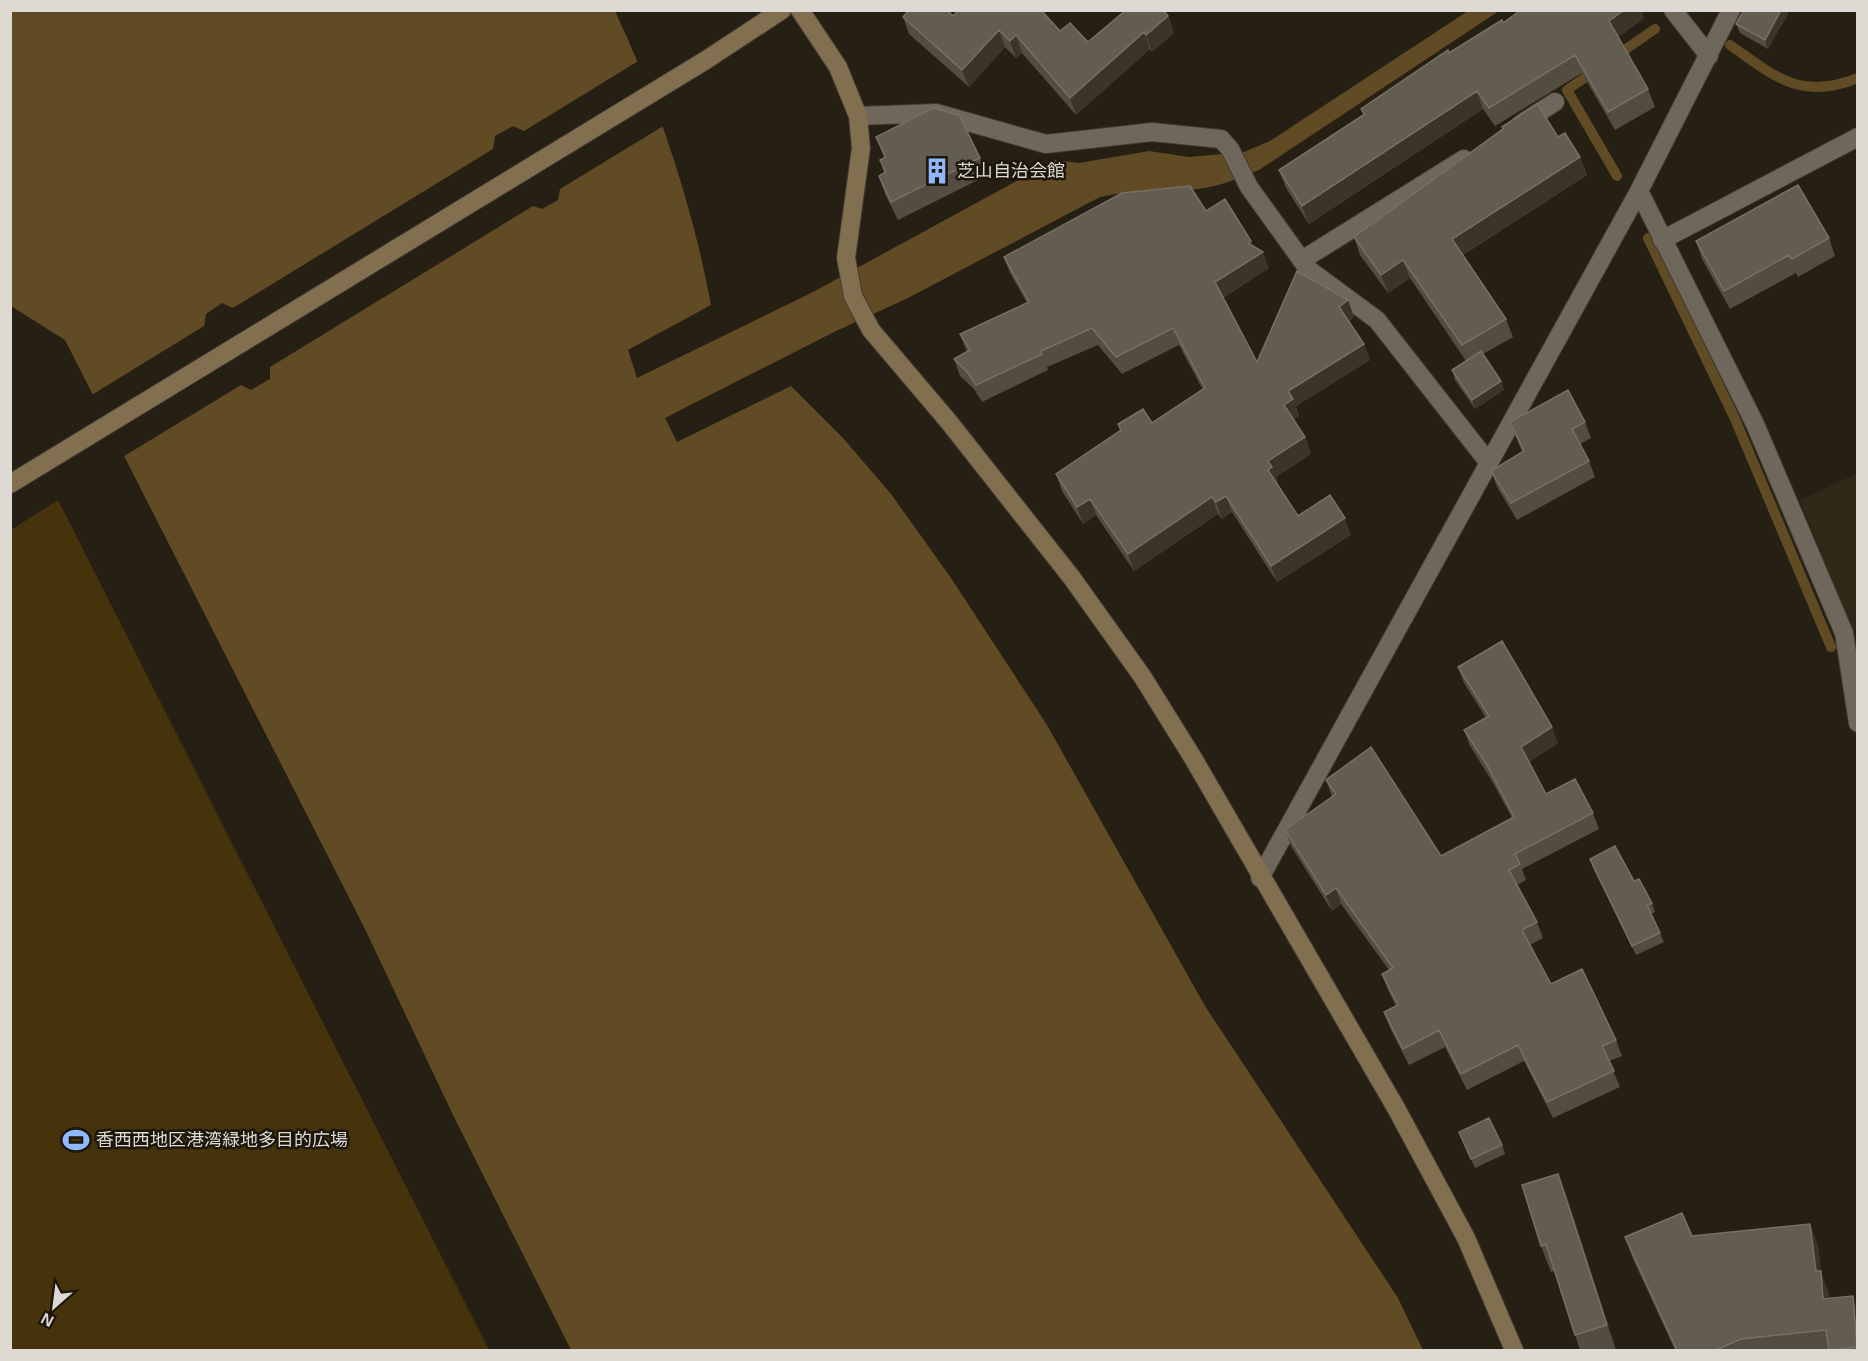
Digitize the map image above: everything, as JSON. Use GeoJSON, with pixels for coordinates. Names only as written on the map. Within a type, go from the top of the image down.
{"type":"FeatureCollection","features":[{"type":"Feature","properties":{"kind":"street"},"geometry":{"type":"LineString","coordinates":[[10,484],[706,60],[782,10]]}},
{"type":"Feature","properties":{"kind":"street"},"geometry":{"type":"LineString","coordinates":[[800,10],[838,67],[858,116],[861,148],[846,258],[853,296],[870,330],[949,422],[1072,578],[1135,666],[1193,758],[1260,878],[1363,1051],[1466,1238],[1514,1350]]}},
{"type":"Feature","properties":{"kind":"street"},"geometry":{"type":"LineString","coordinates":[[1673,10],[1709,56]]}},
{"type":"Feature","properties":{"kind":"street"},"geometry":{"type":"LineString","coordinates":[[1260,878],[1639,191],[1731,10]]}},
{"type":"Feature","properties":{"kind":"street"},"geometry":{"type":"LineString","coordinates":[[1504,134],[1555,102]]}},
{"type":"Feature","properties":{"kind":"street"},"geometry":{"type":"LineString","coordinates":[[858,116],[936,113],[1046,144],[1152,132],[1221,139],[1230,149],[1249,187],[1308,269],[1377,320],[1489,463]]}},
{"type":"Feature","properties":{"kind":"street"},"geometry":{"type":"LineString","coordinates":[[1662,240],[1857,137]]}},
{"type":"Feature","properties":{"kind":"street"},"geometry":{"type":"LineString","coordinates":[[1302,260],[1484,146]]}},
{"type":"Feature","properties":{"kind":"street"},"geometry":{"type":"LineString","coordinates":[[1639,191],[1755,424],[1844,633],[1857,723]]}},
{"type":"Feature","properties":{"kind":"shaded area"},"geometry":{"type":"Polygon","coordinates":[[[10,11],[615,11],[660,118],[684,192],[711,305],[628,350],[637,378],[813,292],[1055,160],[1079,163],[1149,151],[1189,157],[1244,152],[1270,141],[1468,11],[1499,11],[1259,170],[1229,182],[1205,188],[1125,193],[1100,197],[908,298],[834,332],[665,418],[677,442],[791,386],[843,438],[891,494],[951,578],[1047,725],[1205,1006],[1398,1298],[1423,1350],[571,1350],[453,1115],[364,927],[65,340],[11,306],[10,11]]]}},
{"type":"Feature","properties":{"kind":"shaded area"},"geometry":{"type":"Polygon","coordinates":[[[1857,473],[1857,629],[1852,631],[1800,500],[1857,473]]]}},
{"type":"Feature","properties":{"kind":"shaded area"},"geometry":{"type":"Polygon","coordinates":[[[58,500],[489,1350],[11,1350],[11,530],[58,500]]]}},
{"type":"Feature","properties":{"kind":"pier"},"geometry":{"type":"Polygon","coordinates":[[[640,60],[665,125],[560,189],[558,200],[542,209],[533,206],[270,367],[270,379],[251,390],[241,385],[121,458],[90,396],[204,326],[206,314],[222,303],[233,308],[493,149],[495,136],[513,126],[524,131],[640,60]]]}},
{"type":"Feature","properties":{"kind":"building"},"geometry":{"type":"Polygon","coordinates":[[[909,10],[947,10],[953,16],[959,10],[1041,10],[1060,31],[1070,23],[1088,42],[1126,10],[1163,10],[1168,16],[1146,35],[1144,32],[1070,98],[1016,35],[1010,41],[999,30],[962,70],[903,17],[909,10]]]}},
{"type":"Feature","properties":{"kind":"building"},"geometry":{"type":"Polygon","coordinates":[[[1521,10],[1624,10],[1609,21],[1648,89],[1608,112],[1575,55],[1489,108],[1477,91],[1302,206],[1279,170],[1365,114],[1361,109],[1448,50],[1449,53],[1502,20],[1503,23],[1521,10]]]}},
{"type":"Feature","properties":{"kind":"building"},"geometry":{"type":"Polygon","coordinates":[[[1744,10],[1781,10],[1765,40],[1736,24],[1744,10]]]}},
{"type":"Feature","properties":{"kind":"building"},"geometry":{"type":"Polygon","coordinates":[[[1537,104],[1558,137],[1565,133],[1580,157],[1452,239],[1506,319],[1462,345],[1403,260],[1381,275],[1354,237],[1503,129],[1502,127],[1537,104]]]}},
{"type":"Feature","properties":{"kind":"building"},"geometry":{"type":"Polygon","coordinates":[[[933,108],[959,115],[980,158],[891,202],[879,176],[886,172],[880,160],[886,157],[876,137],[933,108]]]}},
{"type":"Feature","properties":{"kind":"building"},"geometry":{"type":"Polygon","coordinates":[[[1798,185],[1829,238],[1792,259],[1789,255],[1724,291],[1696,241],[1798,185]]]}},
{"type":"Feature","properties":{"kind":"building"},"geometry":{"type":"Polygon","coordinates":[[[1190,186],[1206,211],[1225,199],[1251,241],[1248,243],[1263,252],[1215,282],[1257,362],[1297,271],[1348,300],[1339,307],[1364,344],[1288,391],[1293,399],[1284,405],[1305,437],[1268,461],[1272,467],[1268,470],[1298,516],[1330,495],[1345,518],[1271,566],[1226,496],[1216,502],[1212,497],[1128,554],[1090,499],[1077,507],[1056,474],[1121,430],[1118,424],[1143,409],[1152,423],[1205,388],[1173,328],[1116,357],[1092,328],[1041,351],[1042,354],[976,385],[954,359],[970,350],[960,334],[1029,302],[1004,257],[1122,193],[1190,186]]]}},
{"type":"Feature","properties":{"kind":"building"},"geometry":{"type":"Polygon","coordinates":[[[1481,351],[1501,381],[1472,400],[1452,370],[1481,351]]]}},
{"type":"Feature","properties":{"kind":"building"},"geometry":{"type":"Polygon","coordinates":[[[1568,390],[1585,422],[1572,429],[1589,461],[1511,503],[1491,471],[1524,451],[1510,422],[1568,390]]]}},
{"type":"Feature","properties":{"kind":"building"},"geometry":{"type":"Polygon","coordinates":[[[1502,641],[1552,727],[1521,747],[1546,794],[1575,779],[1593,813],[1515,854],[1520,864],[1509,870],[1537,922],[1522,930],[1551,984],[1582,969],[1616,1040],[1602,1046],[1614,1071],[1547,1102],[1518,1045],[1461,1074],[1439,1030],[1403,1049],[1384,1012],[1398,1005],[1382,974],[1393,968],[1336,888],[1326,895],[1285,830],[1336,794],[1326,780],[1371,747],[1441,856],[1514,817],[1487,765],[1464,730],[1489,716],[1458,667],[1502,641]]]}},
{"type":"Feature","properties":{"kind":"building"},"geometry":{"type":"Polygon","coordinates":[[[1615,846],[1634,881],[1639,879],[1652,903],[1647,905],[1660,933],[1632,946],[1590,859],[1615,846]]]}},
{"type":"Feature","properties":{"kind":"building"},"geometry":{"type":"Polygon","coordinates":[[[1489,1118],[1502,1145],[1471,1159],[1459,1132],[1489,1118]]]}},
{"type":"Feature","properties":{"kind":"building"},"geometry":{"type":"Polygon","coordinates":[[[1558,1174],[1607,1325],[1575,1335],[1546,1244],[1541,1246],[1522,1185],[1558,1174]]]}},
{"type":"Feature","properties":{"kind":"building"},"geometry":{"type":"Polygon","coordinates":[[[1682,1213],[1692,1236],[1810,1224],[1816,1271],[1821,1271],[1823,1299],[1853,1296],[1857,1347],[1829,1350],[1826,1330],[1741,1339],[1716,1350],[1677,1350],[1625,1237],[1682,1213]]]}},
{"type":"Feature","properties":{"kind":"waterway"},"geometry":{"type":"LineString","coordinates":[[1613,58],[1655,29]]}},
{"type":"Feature","properties":{"kind":"waterway"},"geometry":{"type":"LineString","coordinates":[[1730,45],[1775,76],[1804,86],[1820,87],[1858,78]]}},
{"type":"Feature","properties":{"kind":"waterway"},"geometry":{"type":"LineString","coordinates":[[1596,70],[1567,90],[1617,176]]}},
{"type":"Feature","properties":{"kind":"waterway"},"geometry":{"type":"LineString","coordinates":[[1648,238],[1735,419],[1831,647]]}},
{"type":"Feature","properties":{"kind":"place","name":"芝山自治会館"},"geometry":{"type":"Point","coordinates":[937,171]}},
{"type":"Feature","properties":{"kind":"place","name":"香西西地区港湾緑地多目的広場"},"geometry":{"type":"Point","coordinates":[76,1140]}}]}
